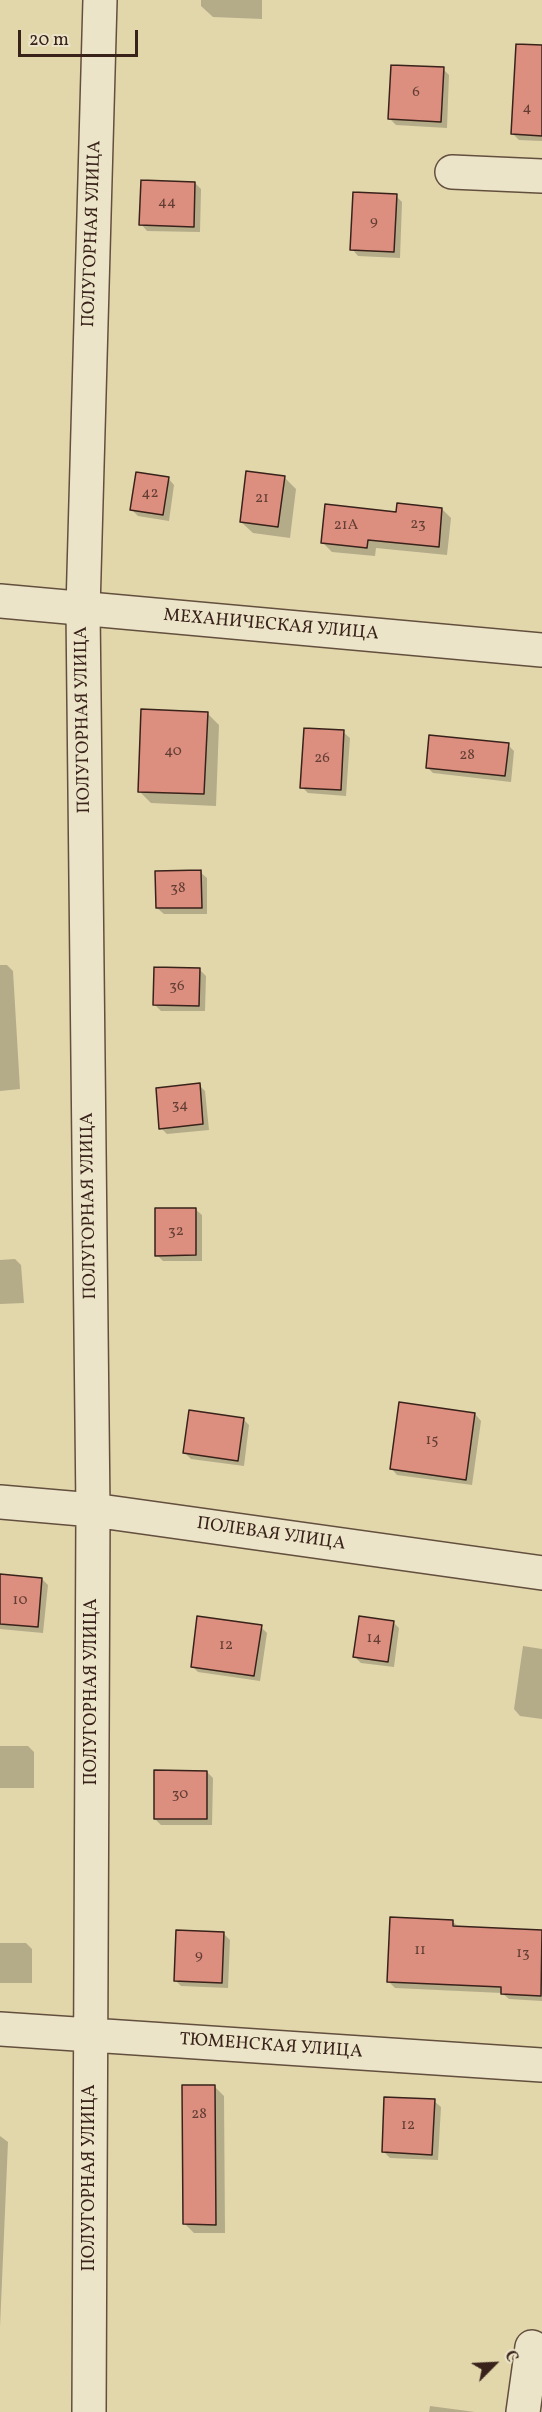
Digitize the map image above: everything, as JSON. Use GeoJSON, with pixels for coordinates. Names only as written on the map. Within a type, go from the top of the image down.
{"type":"FeatureCollection","features":[{"type":"Feature","properties":{"kind":"street","name":"ПОЛУГОРНАЯ УЛИЦА"},"geometry":{"type":"LineString","coordinates":[[89,2412],[93,1510],[82,609],[100,0]]}},
{"type":"Feature","properties":{"kind":"street"},"geometry":{"type":"LineString","coordinates":[[452,172],[542,176]]}},
{"type":"Feature","properties":{"kind":"street","name":"МЕХАНИЧЕСКАЯ УЛИЦА"},"geometry":{"type":"LineString","coordinates":[[0,601],[542,650]]}},
{"type":"Feature","properties":{"kind":"street","name":"ПОЛЕВАЯ УЛИЦА"},"geometry":{"type":"LineString","coordinates":[[0,1502],[93,1510],[542,1574]]}},
{"type":"Feature","properties":{"kind":"street","name":"ТЮМЕНСКАЯ УЛИЦА"},"geometry":{"type":"LineString","coordinates":[[0,2029],[542,2065]]}},
{"type":"Feature","properties":{"kind":"street"},"geometry":{"type":"LineString","coordinates":[[523,2412],[532,2347]]}},
{"type":"Feature","properties":{"kind":"building"},"geometry":{"type":"Polygon","coordinates":[[[516,44],[542,45],[542,136],[511,134],[516,44]]]}},
{"type":"Feature","properties":{"kind":"building"},"geometry":{"type":"Polygon","coordinates":[[[391,65],[444,67],[441,122],[388,119],[391,65]]]}},
{"type":"Feature","properties":{"kind":"building"},"geometry":{"type":"Polygon","coordinates":[[[141,180],[195,182],[194,227],[139,225],[141,180]]]}},
{"type":"Feature","properties":{"kind":"building"},"geometry":{"type":"Polygon","coordinates":[[[353,192],[397,194],[394,252],[350,250],[353,192]]]}},
{"type":"Feature","properties":{"kind":"building"},"geometry":{"type":"Polygon","coordinates":[[[246,471],[285,476],[278,527],[240,522],[246,471]]]}},
{"type":"Feature","properties":{"kind":"building"},"geometry":{"type":"Polygon","coordinates":[[[136,472],[169,477],[163,515],[130,510],[136,472]]]}},
{"type":"Feature","properties":{"kind":"building"},"geometry":{"type":"Polygon","coordinates":[[[397,503],[442,508],[439,547],[368,540],[367,548],[321,543],[325,504],[396,512],[397,503]]]}},
{"type":"Feature","properties":{"kind":"building"},"geometry":{"type":"Polygon","coordinates":[[[141,709],[208,712],[204,794],[138,792],[141,709]]]}},
{"type":"Feature","properties":{"kind":"building"},"geometry":{"type":"Polygon","coordinates":[[[304,728],[344,730],[341,790],[300,788],[304,728]]]}},
{"type":"Feature","properties":{"kind":"building"},"geometry":{"type":"Polygon","coordinates":[[[429,735],[509,743],[505,776],[426,768],[429,735]]]}},
{"type":"Feature","properties":{"kind":"building"},"geometry":{"type":"Polygon","coordinates":[[[201,870],[202,908],[156,908],[155,871],[201,870]]]}},
{"type":"Feature","properties":{"kind":"building"},"geometry":{"type":"Polygon","coordinates":[[[154,967],[200,968],[199,1006],[153,1005],[154,967]]]}},
{"type":"Feature","properties":{"kind":"building"},"geometry":{"type":"Polygon","coordinates":[[[200,1083],[203,1124],[159,1129],[156,1088],[200,1083]]]}},
{"type":"Feature","properties":{"kind":"building"},"geometry":{"type":"Polygon","coordinates":[[[155,1208],[196,1208],[196,1255],[155,1256],[155,1208]]]}},
{"type":"Feature","properties":{"kind":"building"},"geometry":{"type":"Polygon","coordinates":[[[399,1402],[475,1413],[466,1480],[390,1469],[399,1402]]]}},
{"type":"Feature","properties":{"kind":"building"},"geometry":{"type":"Polygon","coordinates":[[[189,1410],[244,1418],[238,1461],[183,1453],[189,1410]]]}},
{"type":"Feature","properties":{"kind":"building"},"geometry":{"type":"Polygon","coordinates":[[[0,1574],[42,1578],[38,1627],[0,1624],[0,1574]]]}},
{"type":"Feature","properties":{"kind":"building"},"geometry":{"type":"Polygon","coordinates":[[[197,1616],[262,1625],[254,1676],[191,1667],[197,1616]]]}},
{"type":"Feature","properties":{"kind":"building"},"geometry":{"type":"Polygon","coordinates":[[[359,1616],[394,1621],[388,1662],[353,1657],[359,1616]]]}},
{"type":"Feature","properties":{"kind":"building"},"geometry":{"type":"Polygon","coordinates":[[[154,1770],[207,1771],[207,1819],[154,1819],[154,1770]]]}},
{"type":"Feature","properties":{"kind":"building"},"geometry":{"type":"Polygon","coordinates":[[[390,1917],[453,1920],[453,1926],[542,1930],[541,1996],[501,1994],[501,1987],[387,1982],[390,1917]]]}},
{"type":"Feature","properties":{"kind":"building"},"geometry":{"type":"Polygon","coordinates":[[[176,1930],[224,1932],[222,1983],[174,1981],[176,1930]]]}},
{"type":"Feature","properties":{"kind":"building"},"geometry":{"type":"Polygon","coordinates":[[[182,2085],[215,2085],[216,2225],[183,2224],[182,2085]]]}},
{"type":"Feature","properties":{"kind":"building"},"geometry":{"type":"Polygon","coordinates":[[[384,2097],[435,2099],[432,2155],[382,2152],[384,2097]]]}}]}
